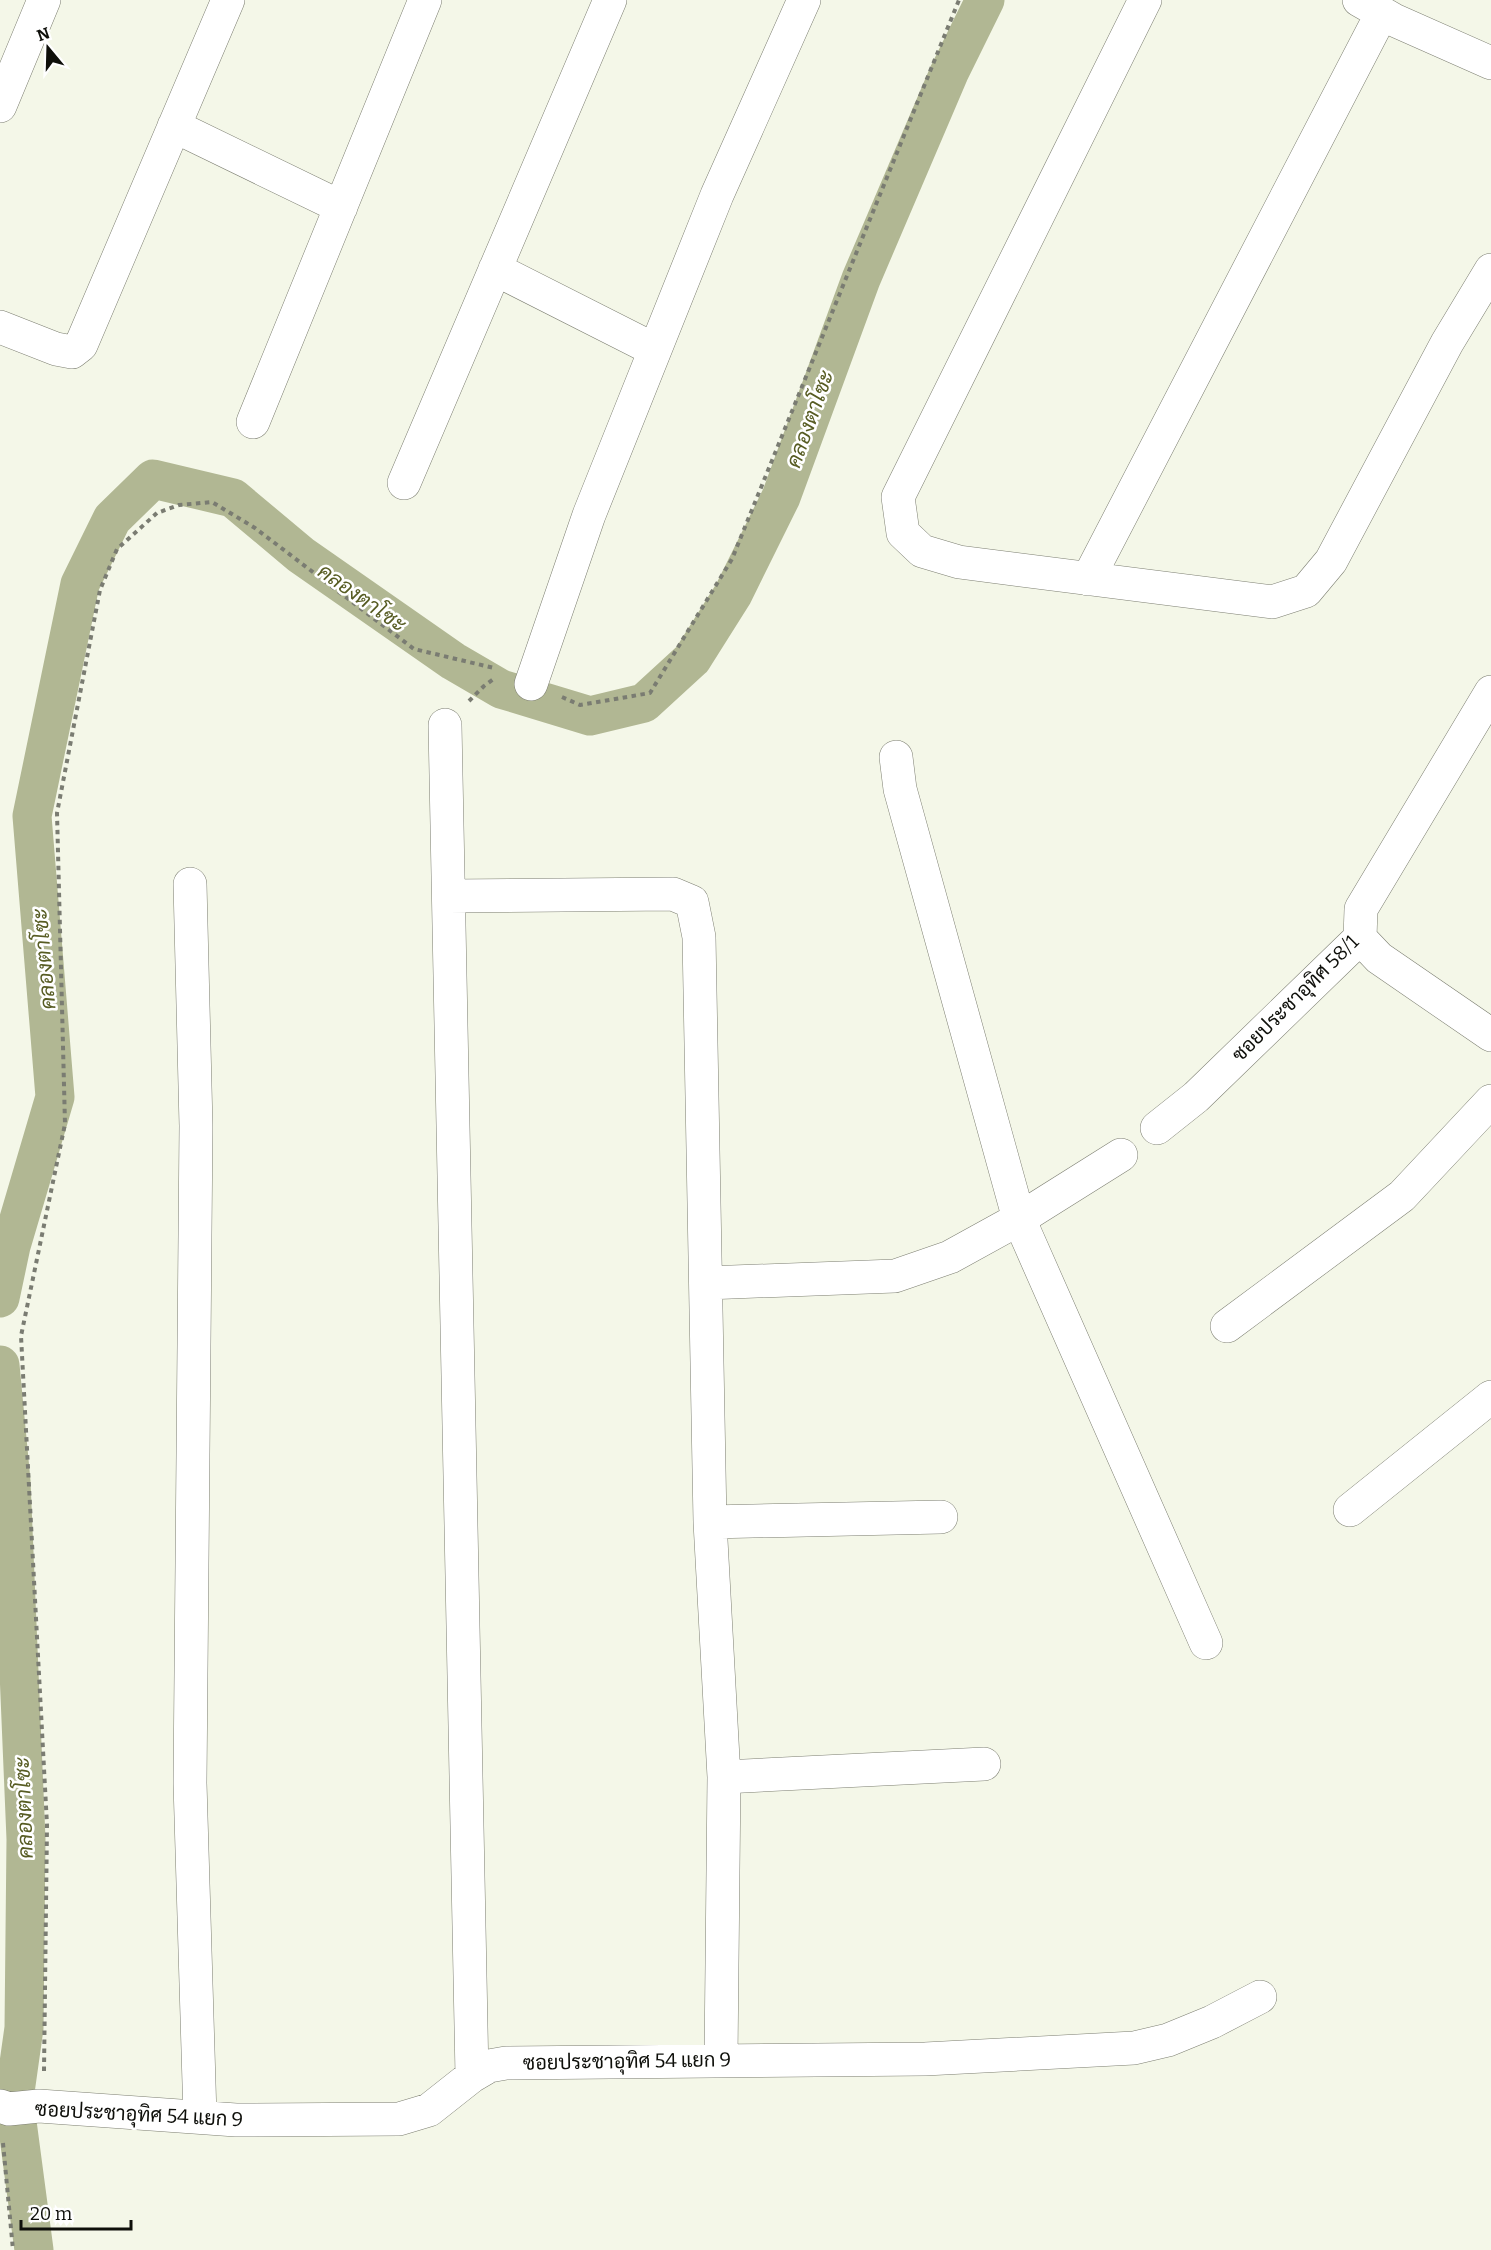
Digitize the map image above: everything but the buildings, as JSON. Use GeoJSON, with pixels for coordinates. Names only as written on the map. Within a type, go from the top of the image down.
{"type":"FeatureCollection","features":[{"type":"Feature","properties":{"kind":"street"},"geometry":{"type":"LineString","coordinates":[[0,106],[44,0]]}},
{"type":"Feature","properties":{"kind":"street"},"geometry":{"type":"LineString","coordinates":[[0,327],[56,349],[72,352],[81,345],[228,0]]}},
{"type":"Feature","properties":{"kind":"street"},"geometry":{"type":"LineString","coordinates":[[253,422],[425,0]]}},
{"type":"Feature","properties":{"kind":"street"},"geometry":{"type":"LineString","coordinates":[[404,483],[610,0]]}},
{"type":"Feature","properties":{"kind":"street"},"geometry":{"type":"LineString","coordinates":[[531,684],[589,515],[717,195],[804,0]]}},
{"type":"Feature","properties":{"kind":"street"},"geometry":{"type":"LineString","coordinates":[[1145,0],[898,497],[903,533],[922,551],[959,562],[1272,602],[1306,591],[1331,561],[1447,343],[1491,270]]}},
{"type":"Feature","properties":{"kind":"street"},"geometry":{"type":"LineString","coordinates":[[1088,579],[1385,8],[1491,63]]}},
{"type":"Feature","properties":{"kind":"street"},"geometry":{"type":"LineString","coordinates":[[174,126],[341,207]]}},
{"type":"Feature","properties":{"kind":"street"},"geometry":{"type":"LineString","coordinates":[[495,269],[655,350]]}},
{"type":"Feature","properties":{"kind":"street","name":"ซอยประชาอุทิศ 58/1"},"geometry":{"type":"LineString","coordinates":[[1156,1128],[1196,1097],[1360,938],[1361,909],[1491,692]]}},
{"type":"Feature","properties":{"kind":"street"},"geometry":{"type":"LineString","coordinates":[[446,725],[472,2076]]}},
{"type":"Feature","properties":{"kind":"street"},"geometry":{"type":"LineString","coordinates":[[896,757],[900,789],[1019,1219],[1206,1643]]}},
{"type":"Feature","properties":{"kind":"street"},"geometry":{"type":"LineString","coordinates":[[190,884],[196,1126],[190,1783],[200,2117]]}},
{"type":"Feature","properties":{"kind":"street"},"geometry":{"type":"LineString","coordinates":[[449,896],[673,894],[692,903],[699,937],[710,1522],[724,1777],[721,2059]]}},
{"type":"Feature","properties":{"kind":"street"},"geometry":{"type":"LineString","coordinates":[[1360,938],[1379,958],[1491,1035]]}},
{"type":"Feature","properties":{"kind":"street"},"geometry":{"type":"LineString","coordinates":[[1227,1326],[1402,1196],[1491,1101]]}},
{"type":"Feature","properties":{"kind":"street"},"geometry":{"type":"LineString","coordinates":[[706,1283],[896,1276],[950,1257],[1019,1219],[1121,1155]]}},
{"type":"Feature","properties":{"kind":"street"},"geometry":{"type":"LineString","coordinates":[[1350,1510],[1491,1397]]}},
{"type":"Feature","properties":{"kind":"street"},"geometry":{"type":"LineString","coordinates":[[710,1522],[941,1517]]}},
{"type":"Feature","properties":{"kind":"street"},"geometry":{"type":"LineString","coordinates":[[724,1777],[984,1764]]}},
{"type":"Feature","properties":{"kind":"street","name":"ซอยประชาอุทิศ 54 แยก 9"},"geometry":{"type":"LineString","coordinates":[[19,2112],[200,2117],[236,2121],[399,2119],[429,2110],[472,2076],[489,2066],[506,2063],[721,2059],[925,2059],[1134,2048],[1168,2040],[1212,2022],[1260,1997]]}},
{"type":"Feature","properties":{"kind":"path"},"geometry":{"type":"LineString","coordinates":[[531,684],[580,705],[650,693],[732,559],[959,0]]}},
{"type":"Feature","properties":{"kind":"path"},"geometry":{"type":"LineString","coordinates":[[13,2250],[11,2230],[19,2112],[44,2082],[47,1825],[21,1336],[65,1124],[57,813],[100,590],[117,549],[157,513],[179,506],[212,502],[255,528],[414,649],[494,668]]}},
{"type":"Feature","properties":{"kind":"waterway","name":"คลองตาโซะ"},"geometry":{"type":"LineString","coordinates":[[0,1298],[11,1246],[55,1097],[32,816],[80,584],[112,519],[153,479],[233,498],[301,555],[453,661],[501,689],[590,716],[644,703],[692,659],[733,594],[781,497],[861,279],[949,73],[985,0]]}},
{"type":"Feature","properties":{"kind":"waterway","name":"คลองตาโซะ"},"geometry":{"type":"LineString","coordinates":[[0,1365],[11,1481],[26,1839],[24,2028],[14,2099],[34,2250]]}}]}
